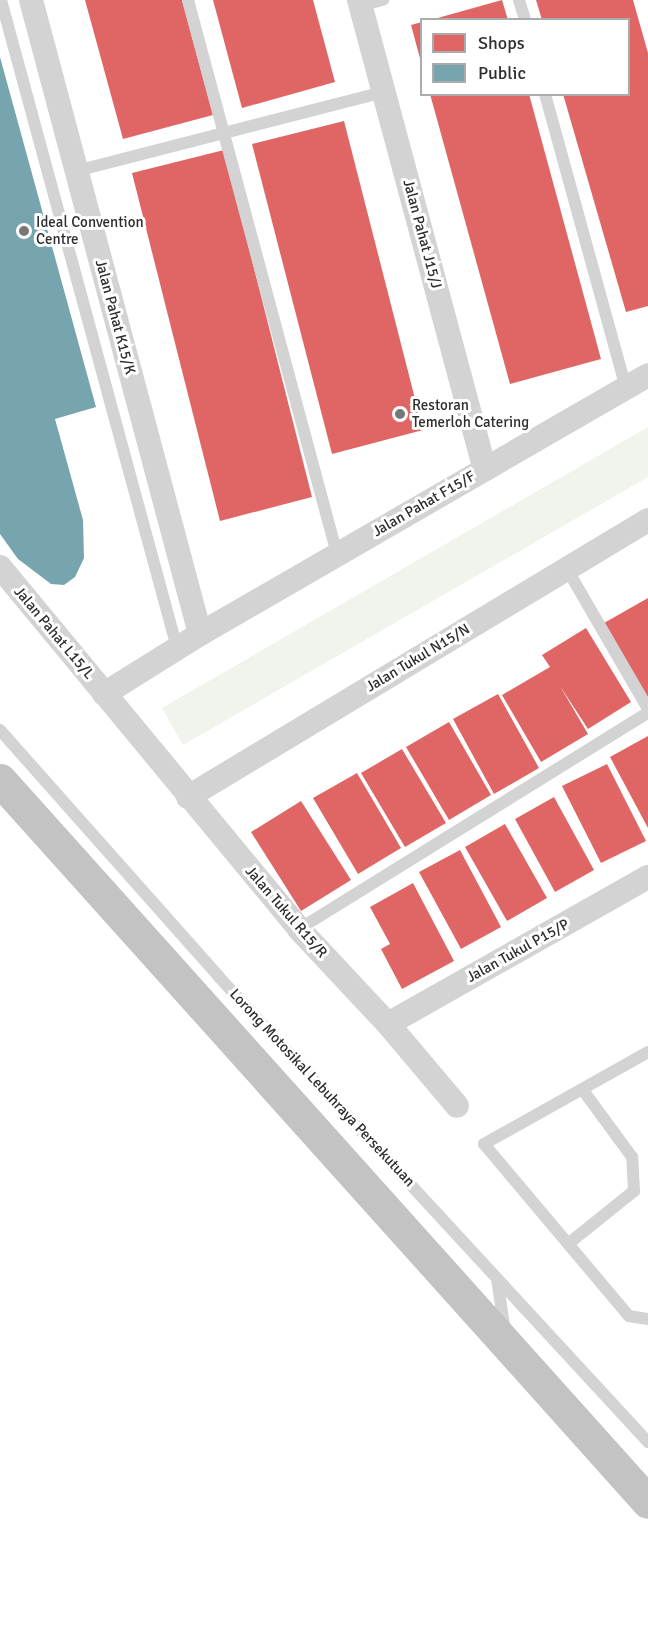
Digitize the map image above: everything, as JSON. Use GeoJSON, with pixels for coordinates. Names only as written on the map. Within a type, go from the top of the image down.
{"type":"FeatureCollection","features":[{"type":"Feature","properties":{"kind":"highway"},"geometry":{"type":"LineString","coordinates":[[0,780],[648,1502]]}},
{"type":"Feature","properties":{"kind":"street","name":"Jalan Pahat K15/K"},"geometry":{"type":"LineString","coordinates":[[31,0],[200,634]]}},
{"type":"Feature","properties":{"kind":"street","name":"Jalan Pahat J15/J"},"geometry":{"type":"LineString","coordinates":[[367,2],[384,92],[485,469]]}},
{"type":"Feature","properties":{"kind":"street","name":"Jalan Pahat F15/F"},"geometry":{"type":"LineString","coordinates":[[200,634],[648,375]]}},
{"type":"Feature","properties":{"kind":"street","name":"Jalan Tukul N15/N"},"geometry":{"type":"LineString","coordinates":[[188,797],[648,520]]}},
{"type":"Feature","properties":{"kind":"street","name":"Jalan Pahat L15/L"},"geometry":{"type":"LineString","coordinates":[[0,567],[104,694],[200,634]]}},
{"type":"Feature","properties":{"kind":"street","name":"Jalan Tukul R15/R"},"geometry":{"type":"LineString","coordinates":[[104,694],[299,929],[388,1024],[457,1106]]}},
{"type":"Feature","properties":{"kind":"street","name":"Jalan Tukul P15/P"},"geometry":{"type":"LineString","coordinates":[[388,1024],[648,877]]}},
{"type":"Feature","properties":{"kind":"lane"},"geometry":{"type":"LineString","coordinates":[[1,0],[177,648]]}},
{"type":"Feature","properties":{"kind":"lane"},"geometry":{"type":"LineString","coordinates":[[188,0],[337,554]]}},
{"type":"Feature","properties":{"kind":"lane"},"geometry":{"type":"LineString","coordinates":[[519,0],[524,18]]}},
{"type":"Feature","properties":{"kind":"lane"},"geometry":{"type":"LineString","coordinates":[[76,171],[384,92]]}},
{"type":"Feature","properties":{"kind":"lane"},"geometry":{"type":"LineString","coordinates":[[546,96],[626,388]]}},
{"type":"Feature","properties":{"kind":"lane"},"geometry":{"type":"LineString","coordinates":[[299,929],[648,711],[567,569]]}},
{"type":"Feature","properties":{"kind":"lane","name":"Lorong Motosikal Lebuhraya Persekutuan"},"geometry":{"type":"LineString","coordinates":[[0,730],[219,976],[648,1442]]}},
{"type":"Feature","properties":{"kind":"lane"},"geometry":{"type":"LineString","coordinates":[[648,1052],[484,1144],[628,1316],[648,1319]]}},
{"type":"Feature","properties":{"kind":"lane"},"geometry":{"type":"LineString","coordinates":[[568,1244],[634,1191],[632,1157],[582,1089]]}},
{"type":"Feature","properties":{"kind":"lane"},"geometry":{"type":"LineString","coordinates":[[497,1279],[506,1343]]}},
{"type":"Feature","properties":{"kind":"shaded area"},"geometry":{"type":"Polygon","coordinates":[[[648,427],[648,477],[183,745],[162,708],[648,427]]]}},
{"type":"Feature","properties":{"kind":"building: Shops"},"geometry":{"type":"Polygon","coordinates":[[[85,0],[182,0],[213,115],[123,139],[85,0]]]}},
{"type":"Feature","properties":{"kind":"building: Shops"},"geometry":{"type":"Polygon","coordinates":[[[213,0],[313,0],[335,82],[242,108],[213,0]]]}},
{"type":"Feature","properties":{"kind":"building: Shops"},"geometry":{"type":"Polygon","coordinates":[[[502,0],[507,18],[438,18],[502,0]]]}},
{"type":"Feature","properties":{"kind":"building: Shops"},"geometry":{"type":"Polygon","coordinates":[[[536,0],[633,0],[648,53],[648,306],[626,312],[564,96],[630,96],[630,18],[541,18],[536,0]]]}},
{"type":"Feature","properties":{"kind":"building: Shops"},"geometry":{"type":"Polygon","coordinates":[[[420,23],[420,58],[411,25],[420,23]]]}},
{"type":"Feature","properties":{"kind":"building: Shops"},"geometry":{"type":"Polygon","coordinates":[[[431,96],[530,96],[601,359],[510,384],[431,96]]]}},
{"type":"Feature","properties":{"kind":"building: Shops"},"geometry":{"type":"Polygon","coordinates":[[[344,121],[423,430],[332,454],[252,144],[344,121]]]}},
{"type":"Feature","properties":{"kind":"building: Shops"},"geometry":{"type":"Polygon","coordinates":[[[224,150],[312,497],[220,521],[132,173],[224,150]]]}},
{"type":"Feature","properties":{"kind":"building: Shops"},"geometry":{"type":"Polygon","coordinates":[[[648,598],[648,702],[604,623],[648,598]]]}},
{"type":"Feature","properties":{"kind":"building: Shops"},"geometry":{"type":"Polygon","coordinates":[[[586,628],[631,702],[588,729],[560,686],[588,734],[541,762],[502,695],[550,667],[542,655],[586,628]]]}},
{"type":"Feature","properties":{"kind":"building: Shops"},"geometry":{"type":"Polygon","coordinates":[[[498,694],[539,768],[494,794],[453,719],[498,694]]]}},
{"type":"Feature","properties":{"kind":"building: Shops"},"geometry":{"type":"Polygon","coordinates":[[[449,722],[491,795],[449,820],[406,747],[449,722]]]}},
{"type":"Feature","properties":{"kind":"building: Shops"},"geometry":{"type":"Polygon","coordinates":[[[648,736],[648,828],[610,757],[648,736]]]}},
{"type":"Feature","properties":{"kind":"building: Shops"},"geometry":{"type":"Polygon","coordinates":[[[402,749],[446,823],[405,847],[361,773],[402,749]]]}},
{"type":"Feature","properties":{"kind":"building: Shops"},"geometry":{"type":"Polygon","coordinates":[[[607,764],[646,841],[601,863],[562,786],[607,764]]]}},
{"type":"Feature","properties":{"kind":"building: Shops"},"geometry":{"type":"Polygon","coordinates":[[[357,773],[401,848],[358,874],[313,798],[357,773]]]}},
{"type":"Feature","properties":{"kind":"building: Shops"},"geometry":{"type":"Polygon","coordinates":[[[554,797],[594,870],[555,892],[515,819],[554,797]]]}},
{"type":"Feature","properties":{"kind":"building: Shops"},"geometry":{"type":"Polygon","coordinates":[[[301,801],[351,880],[301,911],[251,832],[301,801]]]}},
{"type":"Feature","properties":{"kind":"building: Shops"},"geometry":{"type":"Polygon","coordinates":[[[505,824],[547,898],[507,921],[465,847],[505,824]]]}},
{"type":"Feature","properties":{"kind":"building: Shops"},"geometry":{"type":"Polygon","coordinates":[[[460,850],[501,927],[461,949],[419,872],[460,850]]]}},
{"type":"Feature","properties":{"kind":"building: Shops"},"geometry":{"type":"Polygon","coordinates":[[[413,883],[454,961],[402,989],[381,949],[390,944],[370,907],[413,883]]]}},
{"type":"Feature","properties":{"kind":"building: Public","name":"Ideal Convention Centre"},"geometry":{"type":"Polygon","coordinates":[[[0,57],[96,407],[55,419],[83,520],[84,558],[75,577],[64,585],[51,584],[18,559],[0,534],[0,57]]]}},
{"type":"Feature","properties":{"kind":"place","name":"Ideal Convention Centre"},"geometry":{"type":"Point","coordinates":[24,231]}},
{"type":"Feature","properties":{"kind":"place","name":"Restoran Temerloh Catering"},"geometry":{"type":"Point","coordinates":[400,414]}}]}
